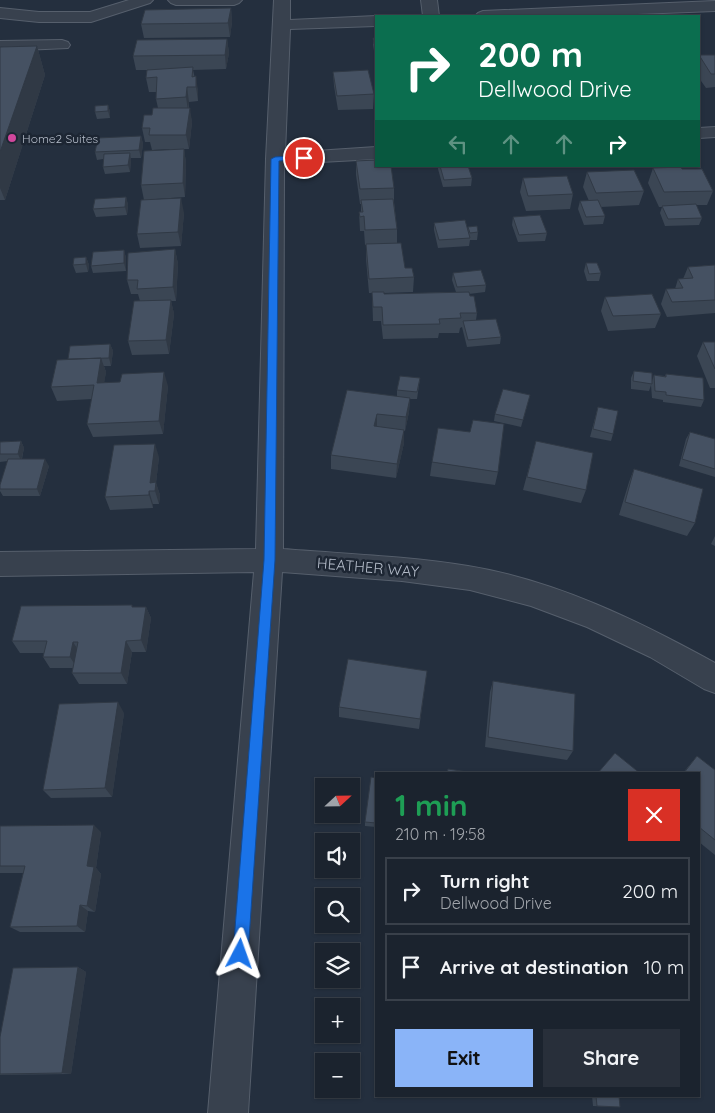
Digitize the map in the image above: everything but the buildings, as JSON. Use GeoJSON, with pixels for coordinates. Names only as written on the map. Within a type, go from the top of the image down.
{"type":"FeatureCollection","features":[{"type":"Feature","properties":{"kind":"street"},"geometry":{"type":"LineString","coordinates":[[68,17],[74,0]]}},
{"type":"Feature","properties":{"kind":"street"},"geometry":{"type":"LineString","coordinates":[[0,13],[39,17],[91,17],[145,0]]}},
{"type":"Feature","properties":{"kind":"street"},"geometry":{"type":"LineString","coordinates":[[176,0],[234,0]]}},
{"type":"Feature","properties":{"kind":"street"},"geometry":{"type":"LineString","coordinates":[[429,0],[431,15]]}},
{"type":"Feature","properties":{"kind":"street"},"geometry":{"type":"LineString","coordinates":[[486,0],[492,15]]}},
{"type":"Feature","properties":{"kind":"street"},"geometry":{"type":"LineString","coordinates":[[510,15],[705,4]]}},
{"type":"Feature","properties":{"kind":"street"},"geometry":{"type":"LineString","coordinates":[[228,1113],[269,560],[275,159],[282,13],[375,21]]}},
{"type":"Feature","properties":{"kind":"street"},"geometry":{"type":"LineString","coordinates":[[0,46],[62,46]]}},
{"type":"Feature","properties":{"kind":"street"},"geometry":{"type":"LineString","coordinates":[[275,159],[375,153]]}},
{"type":"Feature","properties":{"kind":"street","name":"HEATHER WAY"},"geometry":{"type":"LineString","coordinates":[[0,564],[269,560],[402,569],[470,578],[533,594],[615,627],[660,648],[715,679]]}},
{"type":"Feature","properties":{"kind":"place","name":"Home2 Suites"},"geometry":{"type":"Point","coordinates":[12,138]}},
{"type":"Feature","properties":{"kind":"route"},"geometry":{"type":"LineString","coordinates":[[240,954],[269,560],[275,159],[304,158]]}}]}
